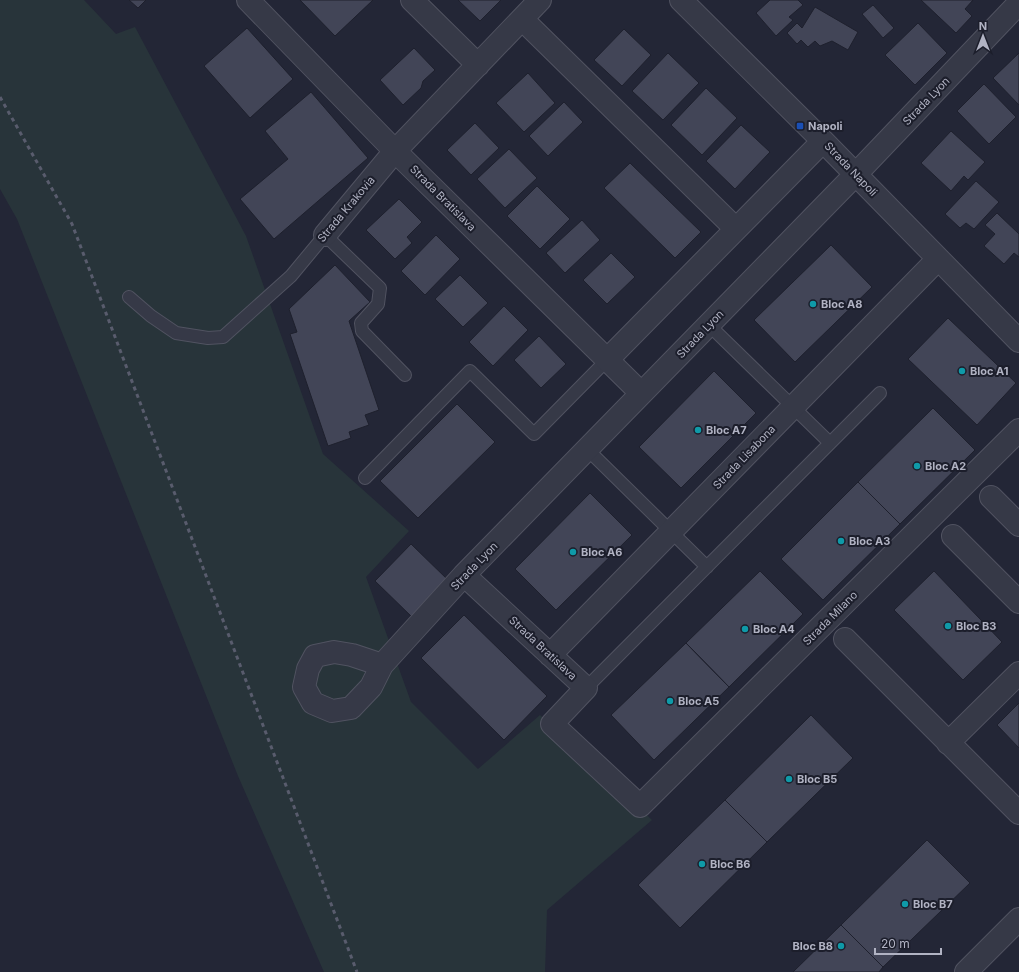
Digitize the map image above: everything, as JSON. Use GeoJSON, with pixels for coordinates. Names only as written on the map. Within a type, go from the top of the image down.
{"type":"FeatureCollection","features":[{"type":"Feature","properties":{"kind":"street","name":"Strada Bratislava"},"geometry":{"type":"LineString","coordinates":[[248,0],[395,151],[642,393]]}},
{"type":"Feature","properties":{"kind":"street"},"geometry":{"type":"LineString","coordinates":[[412,0],[478,65]]}},
{"type":"Feature","properties":{"kind":"street","name":"Strada Krakovia"},"geometry":{"type":"LineString","coordinates":[[325,235],[395,151],[540,0]]}},
{"type":"Feature","properties":{"kind":"street","name":"Strada Napoli"},"geometry":{"type":"LineString","coordinates":[[681,0],[824,141],[1019,341]]}},
{"type":"Feature","properties":{"kind":"street","name":"Strada Lyon"},"geometry":{"type":"LineString","coordinates":[[382,665],[464,575],[856,174],[1019,4]]}},
{"type":"Feature","properties":{"kind":"street"},"geometry":{"type":"LineString","coordinates":[[522,19],[736,230]]}},
{"type":"Feature","properties":{"kind":"street"},"geometry":{"type":"LineString","coordinates":[[607,360],[824,141]]}},
{"type":"Feature","properties":{"kind":"street","name":"Strada Lisabona"},"geometry":{"type":"LineString","coordinates":[[550,655],[938,259]]}},
{"type":"Feature","properties":{"kind":"street","name":"Strada Milano"},"geometry":{"type":"LineString","coordinates":[[640,806],[1019,430]]}},
{"type":"Feature","properties":{"kind":"street"},"geometry":{"type":"LineString","coordinates":[[992,498],[1019,525]]}},
{"type":"Feature","properties":{"kind":"street"},"geometry":{"type":"LineString","coordinates":[[953,536],[1019,602]]}},
{"type":"Feature","properties":{"kind":"street","name":"Strada Bratislava"},"geometry":{"type":"LineString","coordinates":[[464,575],[586,688],[552,724],[640,806]]}},
{"type":"Feature","properties":{"kind":"street"},"geometry":{"type":"LineString","coordinates":[[845,639],[1019,813]]}},
{"type":"Feature","properties":{"kind":"street"},"geometry":{"type":"LineString","coordinates":[[948,743],[1019,672]]}},
{"type":"Feature","properties":{"kind":"street"},"geometry":{"type":"LineString","coordinates":[[966,972],[1019,919]]}},
{"type":"Feature","properties":{"kind":"lane","name":"Strada Krakovia"},"geometry":{"type":"LineString","coordinates":[[129,297],[151,316],[176,333],[208,338],[223,337],[292,276],[325,235]]}},
{"type":"Feature","properties":{"kind":"lane"},"geometry":{"type":"LineString","coordinates":[[325,235],[380,288],[378,304],[361,323],[362,331],[405,375]]}},
{"type":"Feature","properties":{"kind":"lane"},"geometry":{"type":"LineString","coordinates":[[709,325],[830,443]]}},
{"type":"Feature","properties":{"kind":"lane"},"geometry":{"type":"LineString","coordinates":[[365,478],[470,371],[534,434],[607,360]]}},
{"type":"Feature","properties":{"kind":"lane"},"geometry":{"type":"LineString","coordinates":[[586,688],[880,393]]}},
{"type":"Feature","properties":{"kind":"lane"},"geometry":{"type":"LineString","coordinates":[[587,449],[707,567]]}},
{"type":"Feature","properties":{"kind":"shaded area"},"geometry":{"type":"Polygon","coordinates":[[[0,0],[84,0],[116,34],[135,27],[246,236],[323,454],[409,531],[366,577],[411,702],[478,769],[540,715],[652,820],[547,910],[545,972],[324,972],[238,776],[17,219],[0,189],[0,0]]]}},
{"type":"Feature","properties":{"kind":"building"},"geometry":{"type":"Polygon","coordinates":[[[129,0],[146,0],[138,8],[129,0]]]}},
{"type":"Feature","properties":{"kind":"building"},"geometry":{"type":"Polygon","coordinates":[[[300,0],[373,0],[335,36],[300,0]]]}},
{"type":"Feature","properties":{"kind":"building"},"geometry":{"type":"Polygon","coordinates":[[[458,0],[501,0],[480,21],[458,0]]]}},
{"type":"Feature","properties":{"kind":"building"},"geometry":{"type":"Polygon","coordinates":[[[770,0],[798,0],[803,5],[789,17],[793,20],[776,36],[756,13],[770,0]]]}},
{"type":"Feature","properties":{"kind":"building"},"geometry":{"type":"Polygon","coordinates":[[[921,0],[973,0],[965,9],[972,16],[956,33],[921,0]]]}},
{"type":"Feature","properties":{"kind":"building"},"geometry":{"type":"Polygon","coordinates":[[[873,5],[894,28],[883,38],[862,14],[873,5]]]}},
{"type":"Feature","properties":{"kind":"building"},"geometry":{"type":"Polygon","coordinates":[[[815,7],[858,32],[848,50],[832,41],[820,46],[815,41],[808,47],[801,40],[797,44],[787,33],[797,23],[802,28],[815,7]]]}},
{"type":"Feature","properties":{"kind":"building"},"geometry":{"type":"Polygon","coordinates":[[[918,23],[947,53],[915,85],[885,55],[918,23]]]}},
{"type":"Feature","properties":{"kind":"building"},"geometry":{"type":"Polygon","coordinates":[[[247,28],[293,79],[250,118],[204,66],[247,28]]]}},
{"type":"Feature","properties":{"kind":"building"},"geometry":{"type":"Polygon","coordinates":[[[624,29],[651,55],[622,86],[594,60],[624,29]]]}},
{"type":"Feature","properties":{"kind":"building"},"geometry":{"type":"Polygon","coordinates":[[[414,48],[435,70],[423,81],[421,88],[403,105],[380,80],[414,48]]]}},
{"type":"Feature","properties":{"kind":"building"},"geometry":{"type":"Polygon","coordinates":[[[668,53],[699,83],[663,120],[632,91],[668,53]]]}},
{"type":"Feature","properties":{"kind":"building"},"geometry":{"type":"Polygon","coordinates":[[[1019,53],[1019,105],[993,78],[1019,53]]]}},
{"type":"Feature","properties":{"kind":"building"},"geometry":{"type":"Polygon","coordinates":[[[528,73],[555,103],[524,132],[496,103],[528,73]]]}},
{"type":"Feature","properties":{"kind":"building"},"geometry":{"type":"Polygon","coordinates":[[[984,84],[1016,117],[989,144],[957,111],[984,84]]]}},
{"type":"Feature","properties":{"kind":"building"},"geometry":{"type":"Polygon","coordinates":[[[706,88],[737,118],[702,155],[671,125],[706,88]]]}},
{"type":"Feature","properties":{"kind":"building"},"geometry":{"type":"Polygon","coordinates":[[[311,92],[368,158],[274,239],[240,199],[288,159],[265,131],[311,92]]]}},
{"type":"Feature","properties":{"kind":"building"},"geometry":{"type":"Polygon","coordinates":[[[564,102],[583,122],[548,156],[529,136],[564,102]]]}},
{"type":"Feature","properties":{"kind":"building"},"geometry":{"type":"Polygon","coordinates":[[[475,123],[499,148],[471,175],[447,150],[475,123]]]}},
{"type":"Feature","properties":{"kind":"building"},"geometry":{"type":"Polygon","coordinates":[[[741,125],[770,152],[735,189],[706,161],[741,125]]]}},
{"type":"Feature","properties":{"kind":"building"},"geometry":{"type":"Polygon","coordinates":[[[951,131],[985,162],[968,180],[964,176],[951,191],[921,163],[951,131]]]}},
{"type":"Feature","properties":{"kind":"building"},"geometry":{"type":"Polygon","coordinates":[[[509,149],[537,178],[505,208],[477,179],[509,149]]]}},
{"type":"Feature","properties":{"kind":"building"},"geometry":{"type":"Polygon","coordinates":[[[630,163],[701,232],[675,258],[604,188],[630,163]]]}},
{"type":"Feature","properties":{"kind":"building"},"geometry":{"type":"Polygon","coordinates":[[[976,181],[999,202],[974,229],[966,223],[960,228],[945,214],[976,181]]]}},
{"type":"Feature","properties":{"kind":"building"},"geometry":{"type":"Polygon","coordinates":[[[537,186],[570,219],[540,249],[507,216],[537,186]]]}},
{"type":"Feature","properties":{"kind":"building"},"geometry":{"type":"Polygon","coordinates":[[[399,199],[422,222],[407,237],[412,243],[395,259],[366,230],[399,199]]]}},
{"type":"Feature","properties":{"kind":"building"},"geometry":{"type":"Polygon","coordinates":[[[997,213],[1019,234],[1019,257],[1014,253],[1004,264],[984,246],[995,234],[985,225],[997,213]]]}},
{"type":"Feature","properties":{"kind":"building"},"geometry":{"type":"Polygon","coordinates":[[[582,220],[600,240],[565,273],[546,253],[582,220]]]}},
{"type":"Feature","properties":{"kind":"building"},"geometry":{"type":"Polygon","coordinates":[[[436,235],[460,259],[425,295],[401,271],[436,235]]]}},
{"type":"Feature","properties":{"kind":"building","name":"Bloc A8"},"geometry":{"type":"Polygon","coordinates":[[[831,245],[872,287],[795,362],[754,320],[831,245]]]}},
{"type":"Feature","properties":{"kind":"building"},"geometry":{"type":"Polygon","coordinates":[[[611,253],[635,277],[607,304],[583,280],[611,253]]]}},
{"type":"Feature","properties":{"kind":"building"},"geometry":{"type":"Polygon","coordinates":[[[335,265],[370,302],[349,321],[379,410],[365,415],[369,425],[349,432],[351,438],[328,446],[290,334],[297,332],[289,309],[335,265]]]}},
{"type":"Feature","properties":{"kind":"building"},"geometry":{"type":"Polygon","coordinates":[[[460,275],[488,303],[463,327],[435,299],[460,275]]]}},
{"type":"Feature","properties":{"kind":"building"},"geometry":{"type":"Polygon","coordinates":[[[504,306],[528,330],[493,366],[469,342],[504,306]]]}},
{"type":"Feature","properties":{"kind":"building","name":"Bloc A1"},"geometry":{"type":"Polygon","coordinates":[[[948,318],[1016,383],[977,425],[908,359],[948,318]]]}},
{"type":"Feature","properties":{"kind":"building"},"geometry":{"type":"Polygon","coordinates":[[[539,336],[566,364],[541,388],[514,360],[539,336]]]}},
{"type":"Feature","properties":{"kind":"building","name":"Bloc A7"},"geometry":{"type":"Polygon","coordinates":[[[714,371],[756,413],[681,488],[639,447],[714,371]]]}},
{"type":"Feature","properties":{"kind":"building"},"geometry":{"type":"Polygon","coordinates":[[[457,404],[495,442],[418,518],[380,481],[457,404]]]}},
{"type":"Feature","properties":{"kind":"building","name":"Bloc A2"},"geometry":{"type":"Polygon","coordinates":[[[933,408],[975,450],[900,524],[858,482],[933,408]]]}},
{"type":"Feature","properties":{"kind":"building","name":"Bloc A3"},"geometry":{"type":"Polygon","coordinates":[[[858,482],[900,524],[823,600],[781,559],[858,482]]]}},
{"type":"Feature","properties":{"kind":"building","name":"Bloc A6"},"geometry":{"type":"Polygon","coordinates":[[[590,493],[632,535],[556,610],[515,569],[590,493]]]}},
{"type":"Feature","properties":{"kind":"building"},"geometry":{"type":"Polygon","coordinates":[[[411,544],[448,580],[412,617],[375,581],[411,544]]]}},
{"type":"Feature","properties":{"kind":"building","name":"Bloc A4"},"geometry":{"type":"Polygon","coordinates":[[[760,571],[803,614],[729,687],[686,643],[760,571]]]}},
{"type":"Feature","properties":{"kind":"building","name":"Bloc B3"},"geometry":{"type":"Polygon","coordinates":[[[934,571],[1002,642],[963,680],[894,610],[934,571]]]}},
{"type":"Feature","properties":{"kind":"building"},"geometry":{"type":"Polygon","coordinates":[[[464,615],[547,696],[504,740],[421,658],[464,615]]]}},
{"type":"Feature","properties":{"kind":"building","name":"Bloc A5"},"geometry":{"type":"Polygon","coordinates":[[[686,643],[729,687],[654,760],[611,715],[686,643]]]}},
{"type":"Feature","properties":{"kind":"building"},"geometry":{"type":"Polygon","coordinates":[[[1019,703],[1019,748],[997,725],[1019,703]]]}},
{"type":"Feature","properties":{"kind":"building","name":"Bloc B5"},"geometry":{"type":"Polygon","coordinates":[[[811,715],[853,758],[767,842],[725,800],[811,715]]]}},
{"type":"Feature","properties":{"kind":"building","name":"Bloc B6"},"geometry":{"type":"Polygon","coordinates":[[[725,800],[767,842],[680,928],[638,885],[725,800]]]}},
{"type":"Feature","properties":{"kind":"building","name":"Bloc B7"},"geometry":{"type":"Polygon","coordinates":[[[927,840],[970,883],[883,967],[841,925],[927,840]]]}},
{"type":"Feature","properties":{"kind":"building","name":"Bloc B8"},"geometry":{"type":"Polygon","coordinates":[[[841,925],[883,967],[879,972],[793,972],[841,925]]]}},
{"type":"Feature","properties":{"kind":"railway"},"geometry":{"type":"LineString","coordinates":[[0,97],[72,224],[357,972]]}},
{"type":"Feature","properties":{"kind":"place","name":"Napoli"},"geometry":{"type":"Point","coordinates":[800,126]}},
{"type":"Feature","properties":{"kind":"place","name":"Bloc A8"},"geometry":{"type":"Point","coordinates":[813,304]}},
{"type":"Feature","properties":{"kind":"place","name":"Bloc A1"},"geometry":{"type":"Point","coordinates":[962,371]}},
{"type":"Feature","properties":{"kind":"place","name":"Bloc A7"},"geometry":{"type":"Point","coordinates":[698,430]}},
{"type":"Feature","properties":{"kind":"place","name":"Bloc A2"},"geometry":{"type":"Point","coordinates":[917,466]}},
{"type":"Feature","properties":{"kind":"place","name":"Bloc A3"},"geometry":{"type":"Point","coordinates":[841,541]}},
{"type":"Feature","properties":{"kind":"place","name":"Bloc A6"},"geometry":{"type":"Point","coordinates":[573,552]}},
{"type":"Feature","properties":{"kind":"place","name":"Bloc B3"},"geometry":{"type":"Point","coordinates":[948,626]}},
{"type":"Feature","properties":{"kind":"place","name":"Bloc A4"},"geometry":{"type":"Point","coordinates":[745,629]}},
{"type":"Feature","properties":{"kind":"place","name":"Bloc A5"},"geometry":{"type":"Point","coordinates":[670,701]}},
{"type":"Feature","properties":{"kind":"place","name":"Bloc B5"},"geometry":{"type":"Point","coordinates":[789,779]}},
{"type":"Feature","properties":{"kind":"place","name":"Bloc B6"},"geometry":{"type":"Point","coordinates":[702,864]}},
{"type":"Feature","properties":{"kind":"place","name":"Bloc B7"},"geometry":{"type":"Point","coordinates":[905,904]}},
{"type":"Feature","properties":{"kind":"place","name":"Bloc B8"},"geometry":{"type":"Point","coordinates":[841,946]}}]}
